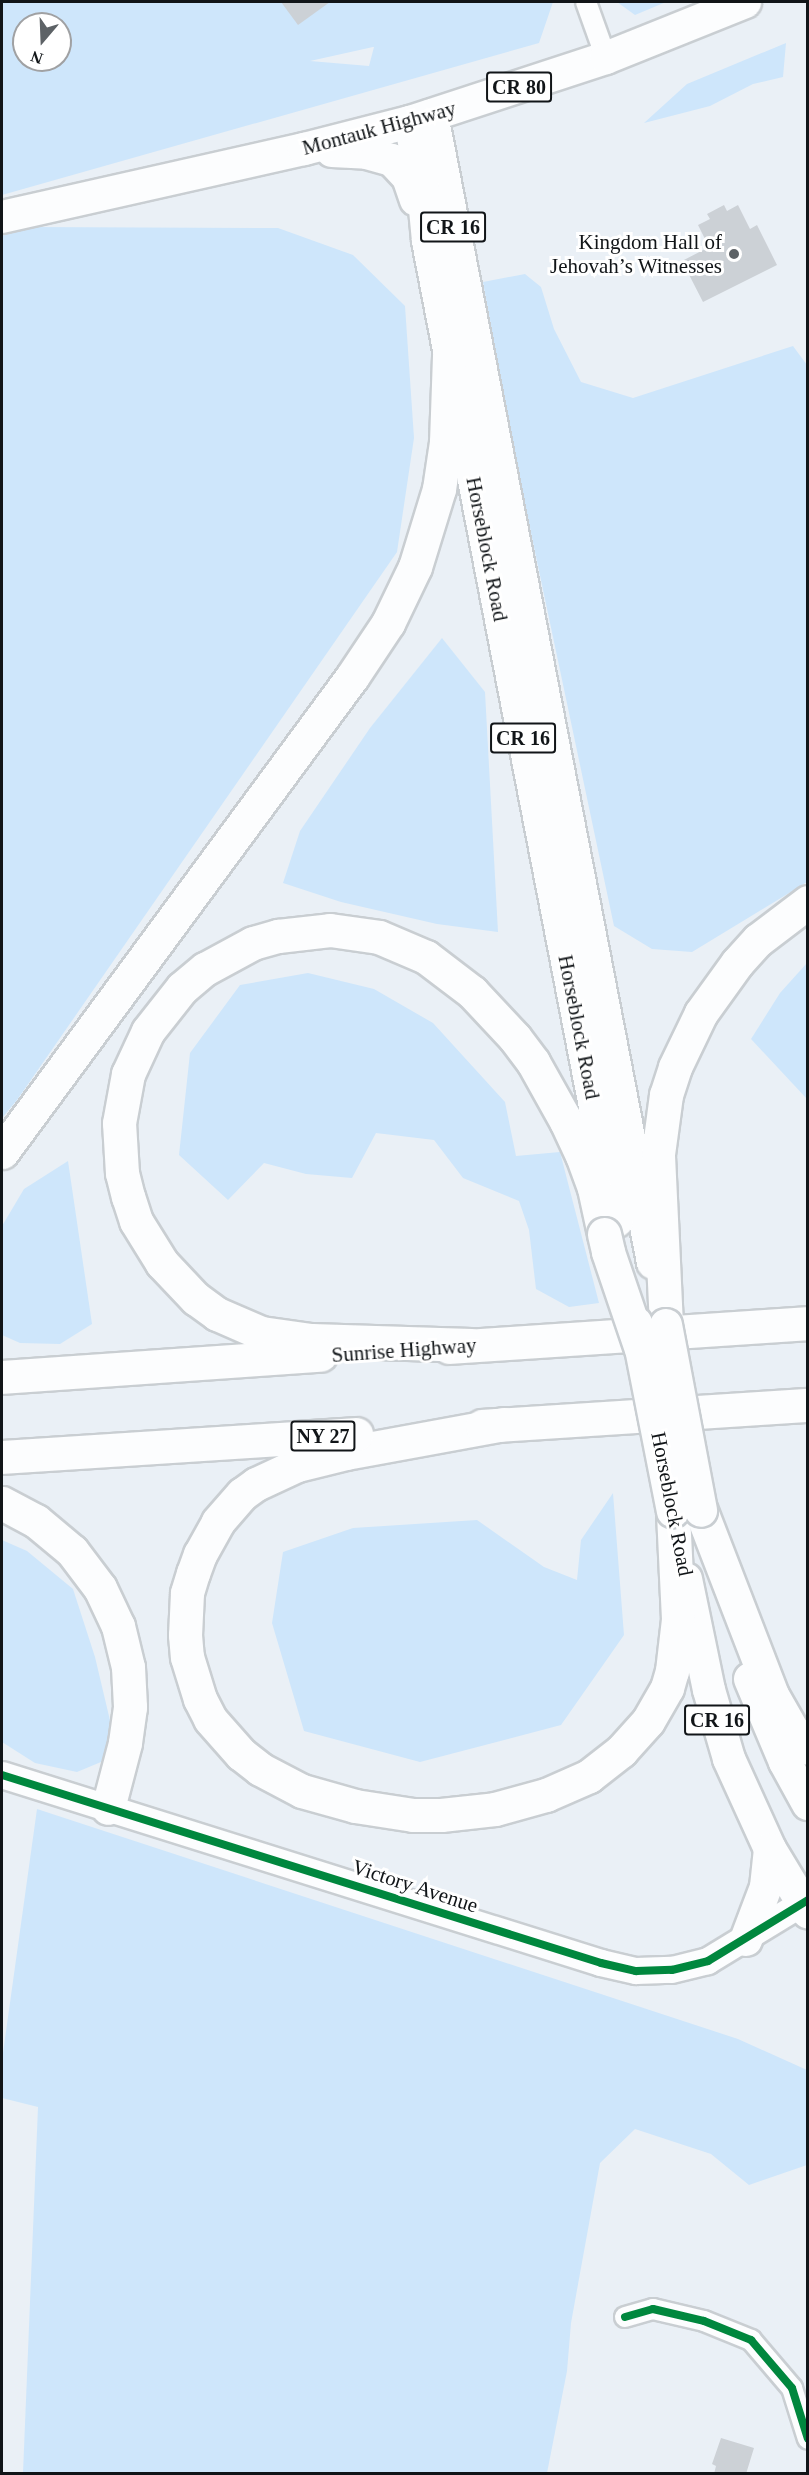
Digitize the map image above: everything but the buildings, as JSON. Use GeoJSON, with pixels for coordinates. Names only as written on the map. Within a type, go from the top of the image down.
{"type":"FeatureCollection","features":[{"type":"Feature","properties":{"kind":"highway"},"geometry":{"type":"LineString","coordinates":[[2,1152],[352,677],[393,614],[419,559],[439,489],[446,442],[449,354]]}},
{"type":"Feature","properties":{"kind":"highway"},"geometry":{"type":"LineString","coordinates":[[641,1349],[608,1252],[633,1231],[657,1180],[661,1123],[666,1095],[686,1040],[706,1005],[737,963],[758,940],[807,902]]}},
{"type":"Feature","properties":{"kind":"highway"},"geometry":{"type":"LineString","coordinates":[[471,1345],[311,1340],[261,1333],[217,1314],[196,1299],[162,1263],[136,1221],[122,1173],[119,1123],[122,1100],[136,1053],[148,1031],[170,1002],[205,969],[228,954],[278,936],[330,930],[379,937],[426,957],[472,992],[515,1038],[533,1062],[566,1121],[594,1188],[633,1231],[666,1325]]}},
{"type":"Feature","properties":{"kind":"highway","name":"Sunrise Highway"},"geometry":{"type":"LineString","coordinates":[[2,1377],[807,1323]]}},
{"type":"Feature","properties":{"kind":"highway","name":"NY 27"},"geometry":{"type":"LineString","coordinates":[[2,1457],[807,1405]]}},
{"type":"Feature","properties":{"kind":"highway"},"geometry":{"type":"LineString","coordinates":[[504,1424],[346,1453],[297,1465],[256,1484],[228,1508],[208,1536],[193,1573],[187,1593],[185,1635],[187,1657],[200,1699],[210,1719],[241,1754],[270,1775],[302,1791],[355,1806],[413,1815],[441,1815],[495,1809],[546,1795],[589,1776],[621,1752],[648,1721],[667,1688],[672,1671],[678,1627],[687,1511]]}},
{"type":"Feature","properties":{"kind":"highway"},"geometry":{"type":"LineString","coordinates":[[2,1503],[36,1521],[72,1551],[100,1588],[118,1626],[128,1666],[129,1707],[125,1743],[108,1808]]}},
{"type":"Feature","properties":{"kind":"highway"},"geometry":{"type":"LineString","coordinates":[[687,1511],[772,1695],[792,1730],[807,1748]]}},
{"type":"Feature","properties":{"kind":"main road","name":"Montauk Highway"},"geometry":{"type":"LineString","coordinates":[[2,217],[304,149],[421,119],[606,58],[745,2]]}},
{"type":"Feature","properties":{"kind":"main road","name":"Horseblock Road"},"geometry":{"type":"LineString","coordinates":[[421,119],[423,188],[428,242],[449,354],[633,1231]]}},
{"type":"Feature","properties":{"kind":"main road","name":"Horseblock Road"},"geometry":{"type":"LineString","coordinates":[[421,119],[633,1231]]}},
{"type":"Feature","properties":{"kind":"main road"},"geometry":{"type":"LineString","coordinates":[[304,149],[367,153],[392,160],[401,167],[412,186],[428,242]]}},
{"type":"Feature","properties":{"kind":"main road","name":"Horseblock Road"},"geometry":{"type":"LineString","coordinates":[[666,1325],[687,1511],[694,1619],[718,1725],[729,1759],[770,1849],[806,1905]]}},
{"type":"Feature","properties":{"kind":"main road","name":"Horseblock Road"},"geometry":{"type":"LineString","coordinates":[[641,1349],[687,1511],[732,1632],[785,1762],[807,1804]]}},
{"type":"Feature","properties":{"kind":"main road"},"geometry":{"type":"LineString","coordinates":[[746,1940],[766,1887],[770,1849]]}},
{"type":"Feature","properties":{"kind":"street"},"geometry":{"type":"LineString","coordinates":[[586,2],[606,58]]}},
{"type":"Feature","properties":{"kind":"street","name":"Victory Avenue"},"geometry":{"type":"LineString","coordinates":[[2,1775],[601,1964],[636,1971],[654,1972],[689,1968],[718,1957],[806,1905]]}},
{"type":"Feature","properties":{"kind":"street"},"geometry":{"type":"LineString","coordinates":[[625,2317],[653,2309],[704,2321],[751,2340],[792,2388],[807,2439]]}},
{"type":"Feature","properties":{"kind":"shaded area"},"geometry":{"type":"Polygon","coordinates":[[[2,2],[553,2],[539,43],[2,195],[2,2]],[[374,47],[310,61],[369,66],[374,47]]]}},
{"type":"Feature","properties":{"kind":"shaded area"},"geometry":{"type":"Polygon","coordinates":[[[617,2],[666,2],[635,15],[617,2]]]}},
{"type":"Feature","properties":{"kind":"shaded area"},"geometry":{"type":"Polygon","coordinates":[[[786,43],[783,77],[753,84],[710,106],[644,123],[687,84],[786,43]]]}},
{"type":"Feature","properties":{"kind":"shaded area"},"geometry":{"type":"Polygon","coordinates":[[[29,227],[278,228],[353,255],[405,306],[414,438],[397,552],[17,1100],[2,1118],[2,236],[29,227]]]}},
{"type":"Feature","properties":{"kind":"shaded area"},"geometry":{"type":"Polygon","coordinates":[[[525,274],[541,287],[554,329],[581,382],[633,398],[793,346],[807,365],[807,882],[692,952],[652,949],[614,926],[515,457],[483,282],[525,274]]]}},
{"type":"Feature","properties":{"kind":"shaded area"},"geometry":{"type":"Polygon","coordinates":[[[442,638],[485,692],[498,932],[437,924],[341,902],[283,883],[300,831],[370,728],[442,638]]]}},
{"type":"Feature","properties":{"kind":"shaded area"},"geometry":{"type":"Polygon","coordinates":[[[807,963],[807,1099],[751,1039],[780,993],[807,963]]]}},
{"type":"Feature","properties":{"kind":"shaded area"},"geometry":{"type":"Polygon","coordinates":[[[308,973],[374,989],[433,1023],[505,1102],[516,1156],[560,1152],[599,1303],[569,1307],[536,1289],[529,1230],[519,1201],[463,1178],[434,1140],[376,1133],[352,1178],[306,1174],[264,1163],[228,1200],[179,1155],[190,1053],[240,985],[308,973]]]}},
{"type":"Feature","properties":{"kind":"shaded area"},"geometry":{"type":"Polygon","coordinates":[[[68,1161],[92,1324],[60,1344],[20,1343],[2,1335],[2,1226],[24,1189],[68,1161]]]}},
{"type":"Feature","properties":{"kind":"shaded area"},"geometry":{"type":"Polygon","coordinates":[[[613,1493],[624,1635],[561,1725],[420,1762],[304,1731],[272,1623],[283,1552],[353,1528],[477,1520],[544,1567],[577,1580],[581,1540],[613,1493]]]}},
{"type":"Feature","properties":{"kind":"shaded area"},"geometry":{"type":"Polygon","coordinates":[[[2,1540],[27,1551],[73,1589],[95,1657],[113,1733],[101,1762],[77,1772],[35,1763],[2,1742],[2,1540]]]}},
{"type":"Feature","properties":{"kind":"shaded area"},"geometry":{"type":"Polygon","coordinates":[[[37,1809],[738,2039],[807,2070],[807,2165],[749,2185],[711,2154],[635,2129],[600,2163],[571,2323],[567,2371],[547,2473],[23,2473],[38,2107],[2,2098],[2,2060],[37,1809]]]}},
{"type":"Feature","properties":{"kind":"cycle path"},"geometry":{"type":"LineString","coordinates":[[2,1775],[601,1963],[636,1971],[672,1970],[708,1961],[808,1900]]}},
{"type":"Feature","properties":{"kind":"cycle path"},"geometry":{"type":"LineString","coordinates":[[625,2317],[653,2309],[704,2321],[751,2340],[792,2388],[808,2439]]}},
{"type":"Feature","properties":{"kind":"place","name":"Kingdom Hall of Jehovah’s Witnesses"},"geometry":{"type":"Point","coordinates":[734,254]}}]}
